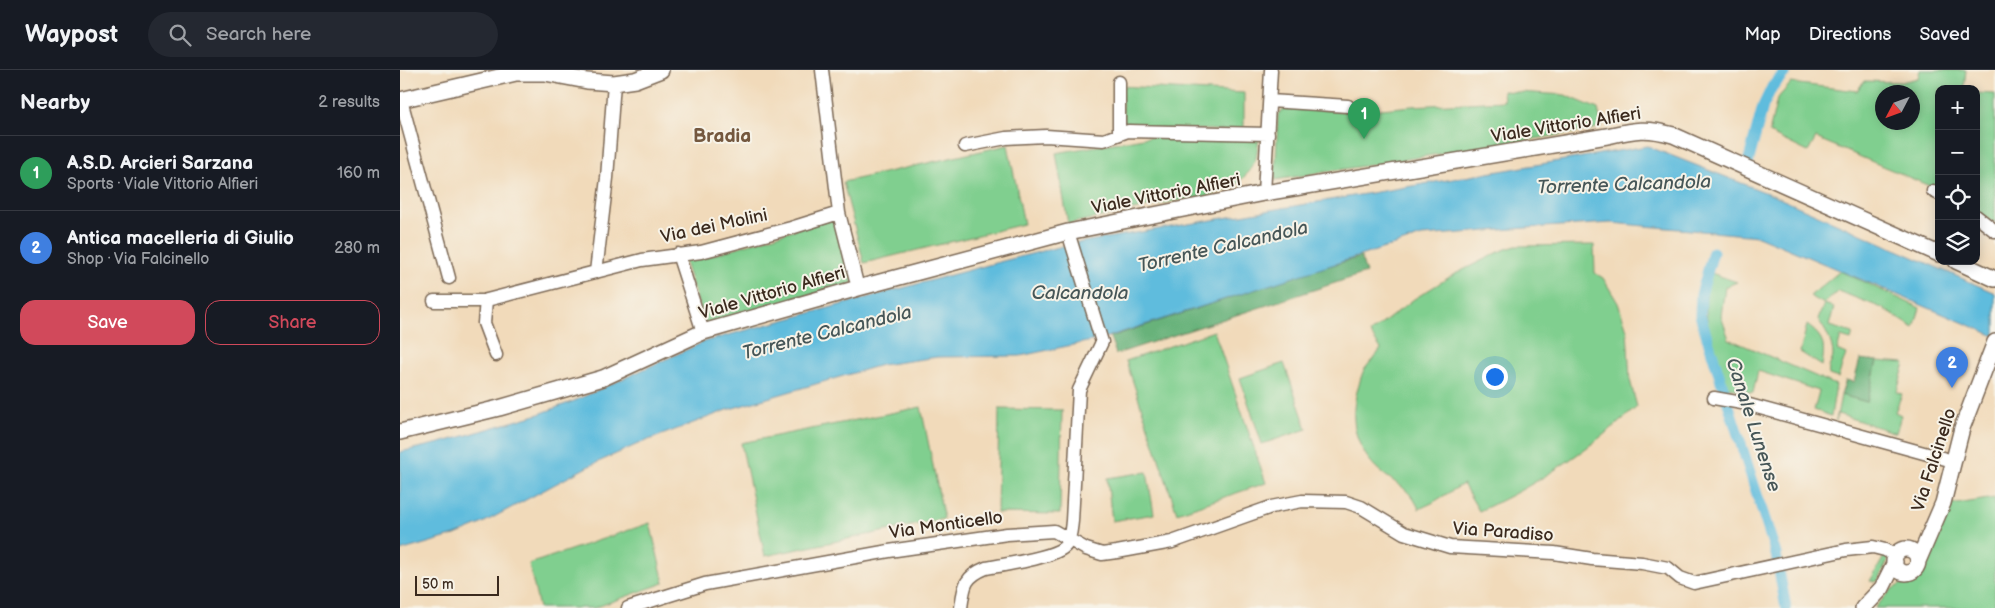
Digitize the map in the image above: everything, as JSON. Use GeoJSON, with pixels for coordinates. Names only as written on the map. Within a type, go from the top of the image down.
{"type":"FeatureCollection","features":[{"type":"Feature","properties":{"kind":"street"},"geometry":{"type":"LineString","coordinates":[[449,278],[401,100],[516,73],[545,73],[587,81],[614,83],[635,80],[661,70]]}},
{"type":"Feature","properties":{"kind":"street"},"geometry":{"type":"LineString","coordinates":[[822,70],[839,213],[858,288]]}},
{"type":"Feature","properties":{"kind":"street"},"geometry":{"type":"LineString","coordinates":[[1264,194],[1271,70]]}},
{"type":"Feature","properties":{"kind":"street"},"geometry":{"type":"LineString","coordinates":[[1118,82],[1119,134]]}},
{"type":"Feature","properties":{"kind":"street"},"geometry":{"type":"LineString","coordinates":[[596,272],[607,178],[614,83]]}},
{"type":"Feature","properties":{"kind":"street"},"geometry":{"type":"LineString","coordinates":[[1270,101],[1348,106]]}},
{"type":"Feature","properties":{"kind":"street","name":"Viale Vittorio Alfieri"},"geometry":{"type":"LineString","coordinates":[[400,432],[499,408],[603,378],[703,332],[1068,232],[1264,194],[1636,130],[1655,130],[1673,135],[1935,252]]}},
{"type":"Feature","properties":{"kind":"street"},"geometry":{"type":"LineString","coordinates":[[965,146],[1006,138],[1046,136],[1104,140],[1128,131],[1268,134]]}},
{"type":"Feature","properties":{"kind":"street","name":"Via dei Molini"},"geometry":{"type":"LineString","coordinates":[[434,301],[486,300],[642,260],[701,252],[734,244],[839,213]]}},
{"type":"Feature","properties":{"kind":"street"},"geometry":{"type":"LineString","coordinates":[[1980,219],[1995,231]]}},
{"type":"Feature","properties":{"kind":"street"},"geometry":{"type":"LineString","coordinates":[[961,608],[964,586],[977,572],[986,568],[1047,555],[1066,546],[1069,540],[1072,521],[1079,390],[1102,342],[1068,232]]}},
{"type":"Feature","properties":{"kind":"street"},"geometry":{"type":"LineString","coordinates":[[678,254],[703,332]]}},
{"type":"Feature","properties":{"kind":"street"},"geometry":{"type":"LineString","coordinates":[[1965,265],[1995,279]]}},
{"type":"Feature","properties":{"kind":"street"},"geometry":{"type":"LineString","coordinates":[[486,300],[484,323],[496,355]]}},
{"type":"Feature","properties":{"kind":"street","name":"Via Falcinello"},"geometry":{"type":"LineString","coordinates":[[1863,608],[1928,533],[1943,503],[1962,428],[1995,342]]}},
{"type":"Feature","properties":{"kind":"street"},"geometry":{"type":"LineString","coordinates":[[1714,398],[1742,403],[1953,461]]}},
{"type":"Feature","properties":{"kind":"street","name":"Via Paradiso"},"geometry":{"type":"LineString","coordinates":[[1069,540],[1086,549],[1102,554],[1172,542],[1271,507],[1302,501],[1346,502],[1361,508],[1404,533],[1450,547],[1554,553],[1592,559],[1642,563],[1668,568],[1680,578],[1694,583],[1786,562],[1846,550],[1873,547],[1905,560]]}},
{"type":"Feature","properties":{"kind":"street","name":"Via Monticello"},"geometry":{"type":"LineString","coordinates":[[628,608],[704,584],[969,538],[1048,531],[1058,532],[1069,540]]}},
{"type":"Feature","properties":{"kind":"green space"},"geometry":{"type":"Polygon","coordinates":[[[1920,70],[1966,70],[1964,85],[1935,85],[1935,188],[1816,138],[1808,152],[1769,133],[1777,99],[1791,83],[1857,91],[1864,81],[1901,82],[1918,78],[1920,70]]]}},
{"type":"Feature","properties":{"kind":"green space"},"geometry":{"type":"Polygon","coordinates":[[[1120,86],[1244,93],[1244,131],[1125,127],[1120,86]]]}},
{"type":"Feature","properties":{"kind":"green space"},"geometry":{"type":"Polygon","coordinates":[[[1503,91],[1565,95],[1598,109],[1602,126],[1591,130],[1275,180],[1278,114],[1286,107],[1351,112],[1412,106],[1504,101],[1503,91]]]}},
{"type":"Feature","properties":{"kind":"green space"},"geometry":{"type":"Polygon","coordinates":[[[1980,93],[1995,94],[1995,223],[1980,214],[1980,93]]]}},
{"type":"Feature","properties":{"kind":"green space"},"geometry":{"type":"Polygon","coordinates":[[[1161,135],[1259,139],[1256,158],[1249,172],[1238,183],[1225,190],[1205,197],[1175,201],[1068,224],[1056,153],[1161,135]]]}},
{"type":"Feature","properties":{"kind":"green space"},"geometry":{"type":"Polygon","coordinates":[[[1008,145],[1024,224],[864,263],[843,182],[1008,145]]]}},
{"type":"Feature","properties":{"kind":"green space"},"geometry":{"type":"Polygon","coordinates":[[[835,217],[853,283],[705,325],[684,259],[703,258],[835,217]]]}},
{"type":"Feature","properties":{"kind":"green space"},"geometry":{"type":"Polygon","coordinates":[[[1594,245],[1595,273],[1603,278],[1618,303],[1627,330],[1630,380],[1637,407],[1581,452],[1542,478],[1501,501],[1479,511],[1463,484],[1419,509],[1412,496],[1403,487],[1381,472],[1372,463],[1359,443],[1354,421],[1354,409],[1360,379],[1364,370],[1381,349],[1370,333],[1414,299],[1453,275],[1503,250],[1516,246],[1594,245]]]}},
{"type":"Feature","properties":{"kind":"green space"},"geometry":{"type":"Polygon","coordinates":[[[1361,257],[1366,273],[1116,354],[1110,337],[1318,269],[1361,257]]]}},
{"type":"Feature","properties":{"kind":"green space"},"geometry":{"type":"Polygon","coordinates":[[[1840,271],[1920,308],[1914,328],[1882,308],[1838,291],[1824,304],[1810,296],[1840,271]]]}},
{"type":"Feature","properties":{"kind":"green space"},"geometry":{"type":"Polygon","coordinates":[[[1711,273],[1737,282],[1725,287],[1721,316],[1729,339],[1836,385],[1831,416],[1814,410],[1819,391],[1758,371],[1753,393],[1728,387],[1709,331],[1706,302],[1711,273]]]}},
{"type":"Feature","properties":{"kind":"green space"},"geometry":{"type":"Polygon","coordinates":[[[1824,304],[1834,307],[1829,326],[1853,333],[1851,340],[1841,337],[1837,350],[1846,354],[1838,378],[1829,375],[1833,351],[1828,336],[1818,319],[1824,304]]]}},
{"type":"Feature","properties":{"kind":"green space"},"geometry":{"type":"Polygon","coordinates":[[[1807,325],[1817,334],[1822,342],[1822,366],[1800,352],[1807,325]]]}},
{"type":"Feature","properties":{"kind":"green space"},"geometry":{"type":"Polygon","coordinates":[[[1214,331],[1266,483],[1177,513],[1126,361],[1214,331]]]}},
{"type":"Feature","properties":{"kind":"green space"},"geometry":{"type":"Polygon","coordinates":[[[1860,359],[1877,361],[1867,402],[1841,395],[1846,380],[1854,382],[1860,359]]]}},
{"type":"Feature","properties":{"kind":"green space"},"geometry":{"type":"Polygon","coordinates":[[[1877,361],[1905,363],[1897,392],[1902,394],[1895,412],[1901,415],[1896,433],[1838,414],[1836,421],[1841,395],[1867,402],[1877,361]]]}},
{"type":"Feature","properties":{"kind":"green space"},"geometry":{"type":"Polygon","coordinates":[[[1284,363],[1307,429],[1262,444],[1240,378],[1284,363]]]}},
{"type":"Feature","properties":{"kind":"green space"},"geometry":{"type":"Polygon","coordinates":[[[921,407],[944,519],[765,556],[741,443],[921,407]]]}},
{"type":"Feature","properties":{"kind":"green space"},"geometry":{"type":"Polygon","coordinates":[[[999,409],[1062,410],[1060,514],[997,513],[999,409]]]}},
{"type":"Feature","properties":{"kind":"green space"},"geometry":{"type":"Polygon","coordinates":[[[1147,472],[1154,514],[1112,521],[1107,478],[1147,472]]]}},
{"type":"Feature","properties":{"kind":"green space"},"geometry":{"type":"Polygon","coordinates":[[[1995,498],[1995,608],[1875,608],[1892,589],[1921,574],[1928,550],[1950,505],[1995,498]]]}},
{"type":"Feature","properties":{"kind":"green space"},"geometry":{"type":"Polygon","coordinates":[[[650,523],[664,583],[594,608],[539,608],[529,564],[650,523]]]}},
{"type":"Feature","properties":{"kind":"green space"},"geometry":{"type":"Polygon","coordinates":[[[1885,555],[1888,560],[1879,580],[1875,582],[1870,581],[1885,555]]]}},
{"type":"Feature","properties":{"kind":"water","name":"Calcandola"},"geometry":{"type":"Polygon","coordinates":[[[1647,146],[1772,195],[1995,293],[1995,336],[1758,236],[1611,223],[1422,236],[1101,339],[1020,356],[937,357],[881,365],[730,409],[638,444],[587,467],[479,525],[455,535],[400,551],[400,452],[440,443],[539,414],[574,401],[706,341],[1071,244],[1647,146]]]}},
{"type":"Feature","properties":{"kind":"waterway"},"geometry":{"type":"LineString","coordinates":[[1748,163],[1763,106],[1772,87],[1787,70]]}},
{"type":"Feature","properties":{"kind":"waterway","name":"Canale Lunense"},"geometry":{"type":"LineString","coordinates":[[1713,252],[1701,295],[1700,315],[1776,554],[1786,608]]}},
{"type":"Feature","properties":{"kind":"place","name":"A.S.D. Arcieri Sarzana"},"geometry":{"type":"Point","coordinates":[1364,139]}},
{"type":"Feature","properties":{"kind":"place","name":"Antica macelleria di Giulio"},"geometry":{"type":"Point","coordinates":[1952,388]}},
{"type":"Feature","properties":{"kind":"district","name":"Bradia"},"geometry":{"type":"Point","coordinates":[722,136]}},
{"type":"Feature","properties":{"kind":"water label","name":"Torrente Calcandola"},"geometry":{"type":"Point","coordinates":[1624,185]}},
{"type":"Feature","properties":{"kind":"water label","name":"Torrente Calcandola"},"geometry":{"type":"Point","coordinates":[1223,247]}},
{"type":"Feature","properties":{"kind":"water label","name":"Torrente Calcandola"},"geometry":{"type":"Point","coordinates":[827,333]}}]}
